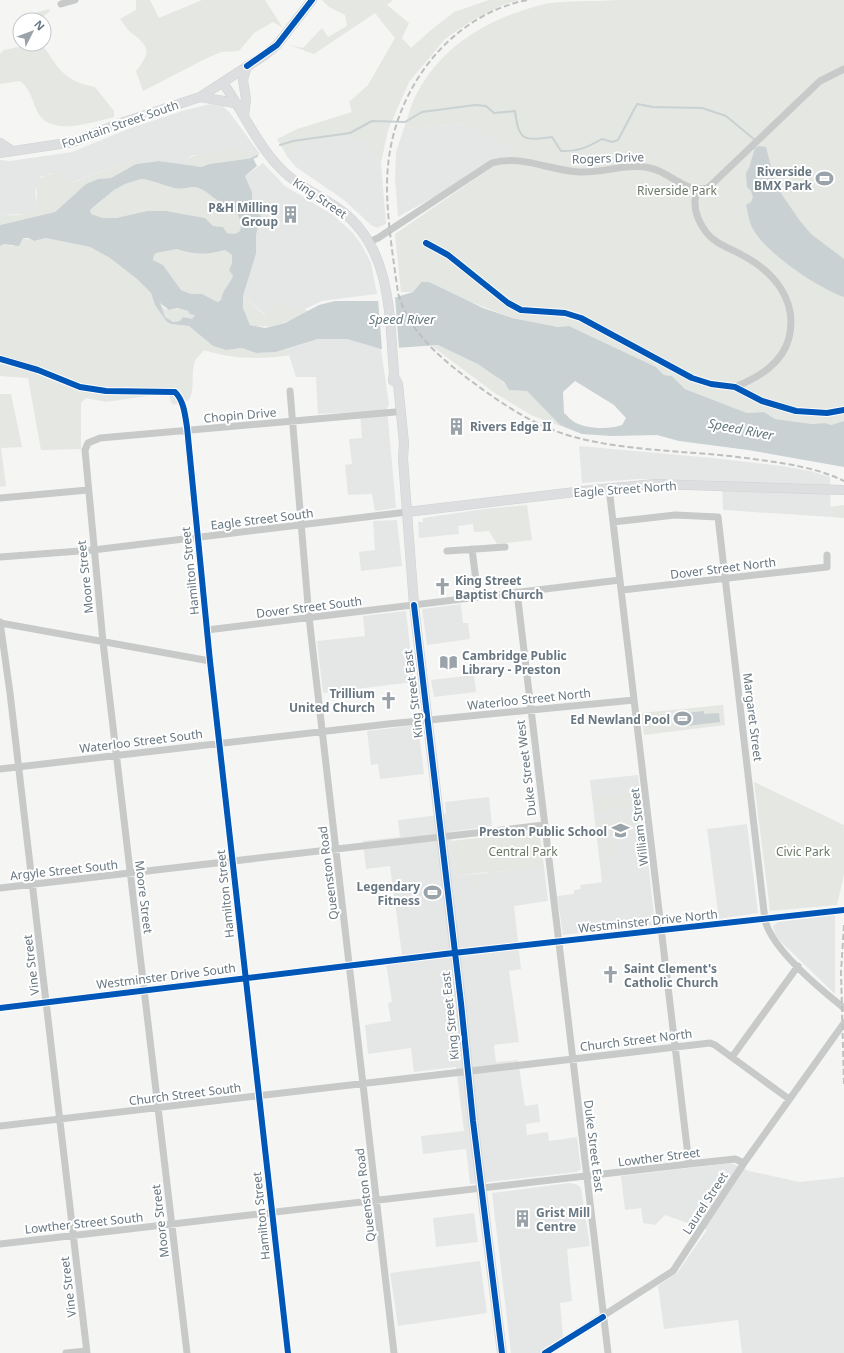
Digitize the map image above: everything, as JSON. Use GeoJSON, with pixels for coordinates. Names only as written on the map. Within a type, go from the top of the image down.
{"type":"FeatureCollection","features":[{"type":"Feature","properties":{"kind":"main road","name":"Fountain Street South"},"geometry":{"type":"LineString","coordinates":[[0,153],[11,150],[38,148],[73,142],[121,123],[200,97],[223,83],[277,45],[312,0]]}},
{"type":"Feature","properties":{"kind":"main road"},"geometry":{"type":"LineString","coordinates":[[244,116],[246,99],[243,80],[247,66]]}},
{"type":"Feature","properties":{"kind":"main road","name":"King Street"},"geometry":{"type":"LineString","coordinates":[[223,83],[271,157],[283,171],[343,212],[359,227],[369,242],[382,270],[387,293],[392,349]]}},
{"type":"Feature","properties":{"kind":"main road"},"geometry":{"type":"LineString","coordinates":[[200,97],[222,99],[237,104]]}},
{"type":"Feature","properties":{"kind":"main road"},"geometry":{"type":"LineString","coordinates":[[0,144],[11,150]]}},
{"type":"Feature","properties":{"kind":"main road","name":"King Street East"},"geometry":{"type":"LineString","coordinates":[[392,349],[394,376],[392,384],[398,443],[403,459]]}},
{"type":"Feature","properties":{"kind":"main road","name":"King Street East"},"geometry":{"type":"LineString","coordinates":[[394,376],[398,384],[404,443],[403,459],[414,605],[481,1190],[502,1353]]}},
{"type":"Feature","properties":{"kind":"main road","name":"Eagle Street North"},"geometry":{"type":"LineString","coordinates":[[407,512],[655,484],[844,490]]}},
{"type":"Feature","properties":{"kind":"street"},"geometry":{"type":"LineString","coordinates":[[61,4],[74,0]]}},
{"type":"Feature","properties":{"kind":"street"},"geometry":{"type":"LineString","coordinates":[[735,387],[756,378],[768,370],[779,359],[787,345],[791,330],[792,314],[787,299],[779,284],[764,270],[743,256],[719,243],[706,232],[694,207],[697,190],[714,185],[820,81],[844,69]]}},
{"type":"Feature","properties":{"kind":"street","name":"Rogers Drive"},"geometry":{"type":"LineString","coordinates":[[369,242],[378,238],[492,163],[501,160],[511,160],[578,172],[643,166],[662,171],[687,187],[697,190]]}},
{"type":"Feature","properties":{"kind":"street"},"geometry":{"type":"LineString","coordinates":[[426,243],[448,255],[496,295],[521,310],[533,312],[558,312],[581,318],[692,378],[718,385],[735,387],[762,401],[796,411],[827,413],[844,410]]}},
{"type":"Feature","properties":{"kind":"street","name":"Queenston Road"},"geometry":{"type":"LineString","coordinates":[[290,391],[309,617],[394,1353]]}},
{"type":"Feature","properties":{"kind":"street","name":"Chopin Drive"},"geometry":{"type":"LineString","coordinates":[[88,443],[100,438],[395,412]]}},
{"type":"Feature","properties":{"kind":"street","name":"Hamilton Street"},"geometry":{"type":"LineString","coordinates":[[187,431],[210,661],[288,1353]]}},
{"type":"Feature","properties":{"kind":"street","name":"Moore Street"},"geometry":{"type":"LineString","coordinates":[[88,443],[85,450],[88,490],[103,642],[187,1353]]}},
{"type":"Feature","properties":{"kind":"street","name":"William Street"},"geometry":{"type":"LineString","coordinates":[[610,488],[689,1164]]}},
{"type":"Feature","properties":{"kind":"street"},"geometry":{"type":"LineString","coordinates":[[0,498],[88,490]]}},
{"type":"Feature","properties":{"kind":"street","name":"Eagle Street South"},"geometry":{"type":"LineString","coordinates":[[0,557],[94,550],[407,512]]}},
{"type":"Feature","properties":{"kind":"street","name":"Margaret Street"},"geometry":{"type":"LineString","coordinates":[[614,522],[676,515],[718,517],[765,920],[769,933],[774,941],[798,966],[844,1008]]}},
{"type":"Feature","properties":{"kind":"street"},"geometry":{"type":"LineString","coordinates":[[447,551],[505,546]]}},
{"type":"Feature","properties":{"kind":"street"},"geometry":{"type":"LineString","coordinates":[[472,549],[478,597]]}},
{"type":"Feature","properties":{"kind":"street","name":"Dover Street North"},"geometry":{"type":"LineString","coordinates":[[622,590],[828,566],[827,556]]}},
{"type":"Feature","properties":{"kind":"street"},"geometry":{"type":"LineString","coordinates":[[414,605],[620,580]]}},
{"type":"Feature","properties":{"kind":"street","name":"Duke Street West"},"geometry":{"type":"LineString","coordinates":[[517,592],[558,942]]}},
{"type":"Feature","properties":{"kind":"street","name":"Dover Street South"},"geometry":{"type":"LineString","coordinates":[[207,630],[414,605]]}},
{"type":"Feature","properties":{"kind":"street"},"geometry":{"type":"LineString","coordinates":[[0,622],[210,661]]}},
{"type":"Feature","properties":{"kind":"street","name":"Vine Street"},"geometry":{"type":"LineString","coordinates":[[0,622],[10,693],[46,1002],[58,1120],[86,1352]]}},
{"type":"Feature","properties":{"kind":"street","name":"Waterloo Street North"},"geometry":{"type":"LineString","coordinates":[[427,720],[634,700]]}},
{"type":"Feature","properties":{"kind":"street","name":"Waterloo Street South"},"geometry":{"type":"LineString","coordinates":[[0,768],[427,720]]}},
{"type":"Feature","properties":{"kind":"street","name":"Argyle Street South"},"geometry":{"type":"LineString","coordinates":[[0,888],[544,826]]}},
{"type":"Feature","properties":{"kind":"street","name":"Westminster Drive North"},"geometry":{"type":"LineString","coordinates":[[454,954],[844,910]]}},
{"type":"Feature","properties":{"kind":"street","name":"Duke Street East"},"geometry":{"type":"LineString","coordinates":[[558,942],[608,1353]]}},
{"type":"Feature","properties":{"kind":"street","name":"Westminster Drive South"},"geometry":{"type":"LineString","coordinates":[[0,1008],[454,954]]}},
{"type":"Feature","properties":{"kind":"street"},"geometry":{"type":"LineString","coordinates":[[732,1057],[798,966]]}},
{"type":"Feature","properties":{"kind":"street","name":"Laurel Street"},"geometry":{"type":"LineString","coordinates":[[545,1353],[673,1271],[744,1163],[844,1023]]}},
{"type":"Feature","properties":{"kind":"street","name":"Church Street North"},"geometry":{"type":"LineString","coordinates":[[468,1072],[710,1043],[732,1057],[789,1099]]}},
{"type":"Feature","properties":{"kind":"street","name":"Church Street South"},"geometry":{"type":"LineString","coordinates":[[0,1126],[468,1072]]}},
{"type":"Feature","properties":{"kind":"street","name":"Lowther Street"},"geometry":{"type":"LineString","coordinates":[[481,1190],[735,1159],[744,1163]]}},
{"type":"Feature","properties":{"kind":"street","name":"Lowther Street South"},"geometry":{"type":"LineString","coordinates":[[0,1244],[481,1190]]}},
{"type":"Feature","properties":{"kind":"street"},"geometry":{"type":"LineString","coordinates":[[66,1353],[86,1352]]}},
{"type":"Feature","properties":{"kind":"shaded area"},"geometry":{"type":"Polygon","coordinates":[[[210,104],[223,106],[230,113],[260,154],[235,148],[201,156],[193,155],[187,159],[186,165],[159,161],[136,164],[132,160],[70,183],[51,173],[40,177],[35,192],[37,204],[34,210],[29,214],[0,215],[0,160],[10,161],[72,152],[128,129],[182,111],[210,104]]]}},
{"type":"Feature","properties":{"kind":"shaded area"},"geometry":{"type":"Polygon","coordinates":[[[468,124],[493,140],[559,164],[506,157],[398,217],[395,179],[396,152],[404,128],[468,124]]]}},
{"type":"Feature","properties":{"kind":"shaded area"},"geometry":{"type":"Polygon","coordinates":[[[342,137],[363,140],[381,163],[386,224],[377,228],[371,225],[344,200],[296,167],[285,154],[308,140],[342,137]]]}},
{"type":"Feature","properties":{"kind":"shaded area"},"geometry":{"type":"Polygon","coordinates":[[[263,163],[285,186],[333,215],[353,233],[361,244],[371,263],[377,294],[322,301],[305,309],[275,305],[266,315],[243,296],[256,254],[256,235],[261,216],[252,206],[252,192],[245,176],[263,163]]]}},
{"type":"Feature","properties":{"kind":"shaded area"},"geometry":{"type":"Polygon","coordinates":[[[318,339],[347,339],[381,349],[389,405],[387,408],[396,508],[375,511],[372,494],[348,495],[345,465],[352,464],[349,439],[362,438],[360,412],[318,414],[316,377],[296,377],[287,349],[318,339]]]}},
{"type":"Feature","properties":{"kind":"shaded area"},"geometry":{"type":"Polygon","coordinates":[[[579,446],[713,458],[782,466],[810,471],[830,477],[831,517],[723,510],[722,481],[639,479],[582,483],[579,446]]]}},
{"type":"Feature","properties":{"kind":"shaded area"},"geometry":{"type":"Polygon","coordinates":[[[484,509],[484,515],[480,520],[473,524],[458,526],[459,534],[419,538],[418,522],[423,522],[423,518],[484,509]]]}},
{"type":"Feature","properties":{"kind":"shaded area"},"geometry":{"type":"Polygon","coordinates":[[[397,520],[402,566],[361,571],[359,552],[375,550],[373,521],[397,520]]]}},
{"type":"Feature","properties":{"kind":"shaded area"},"geometry":{"type":"Polygon","coordinates":[[[461,604],[463,623],[468,623],[470,639],[427,645],[422,609],[461,604]]]}},
{"type":"Feature","properties":{"kind":"shaded area"},"geometry":{"type":"Polygon","coordinates":[[[406,611],[414,682],[323,693],[317,641],[365,636],[363,616],[406,611]]]}},
{"type":"Feature","properties":{"kind":"shaded area"},"geometry":{"type":"Polygon","coordinates":[[[474,675],[476,692],[434,697],[431,680],[474,675]]]}},
{"type":"Feature","properties":{"kind":"shaded area"},"geometry":{"type":"Polygon","coordinates":[[[418,725],[424,774],[380,779],[378,764],[371,765],[367,731],[418,725]]]}},
{"type":"Feature","properties":{"kind":"shaded area","name":"Preston Public School"},"geometry":{"type":"Polygon","coordinates":[[[638,775],[655,923],[652,925],[563,935],[557,896],[574,894],[574,890],[581,889],[580,885],[602,882],[590,780],[638,775]]]}},
{"type":"Feature","properties":{"kind":"shaded area"},"geometry":{"type":"Polygon","coordinates":[[[489,797],[492,826],[450,832],[456,876],[544,867],[548,901],[514,906],[521,969],[509,971],[519,1042],[494,1045],[496,1062],[518,1060],[525,1106],[538,1104],[540,1122],[526,1124],[527,1135],[548,1132],[549,1141],[577,1137],[581,1169],[577,1172],[470,1184],[466,1149],[423,1154],[421,1136],[464,1131],[456,1067],[414,1072],[411,1048],[368,1054],[365,1025],[391,1021],[388,1003],[392,1002],[385,957],[402,955],[390,866],[366,869],[363,841],[400,837],[398,820],[446,814],[445,802],[489,797]]]}},
{"type":"Feature","properties":{"kind":"shaded area"},"geometry":{"type":"Polygon","coordinates":[[[747,824],[758,913],[719,919],[707,829],[747,824]]]}},
{"type":"Feature","properties":{"kind":"shaded area"},"geometry":{"type":"Polygon","coordinates":[[[835,915],[835,994],[780,941],[775,934],[773,926],[778,922],[835,915]]]}},
{"type":"Feature","properties":{"kind":"shaded area"},"geometry":{"type":"Polygon","coordinates":[[[731,1163],[749,1171],[800,1182],[844,1177],[844,1353],[742,1353],[738,1320],[664,1329],[658,1286],[677,1273],[707,1230],[665,1215],[655,1225],[643,1223],[641,1208],[625,1210],[621,1176],[731,1163]]]}},
{"type":"Feature","properties":{"kind":"shaded area"},"geometry":{"type":"Polygon","coordinates":[[[569,1183],[578,1185],[581,1188],[590,1246],[567,1249],[572,1301],[560,1303],[563,1338],[540,1353],[511,1353],[492,1193],[569,1183]]]}},
{"type":"Feature","properties":{"kind":"shaded area"},"geometry":{"type":"Polygon","coordinates":[[[474,1213],[478,1242],[436,1247],[433,1218],[474,1213]]]}},
{"type":"Feature","properties":{"kind":"shaded area"},"geometry":{"type":"Polygon","coordinates":[[[480,1261],[487,1313],[398,1326],[390,1273],[480,1261]]]}},
{"type":"Feature","properties":{"kind":"green space"},"geometry":{"type":"Polygon","coordinates":[[[136,0],[150,0],[159,18],[202,0],[265,0],[283,28],[273,22],[254,33],[239,51],[221,52],[143,91],[136,71],[144,60],[146,55],[146,47],[131,33],[120,19],[136,10],[136,0]]]}},
{"type":"Feature","properties":{"kind":"green space"},"geometry":{"type":"Polygon","coordinates":[[[322,0],[393,0],[387,5],[409,23],[402,38],[411,48],[454,12],[489,0],[519,0],[505,4],[473,20],[445,39],[409,82],[388,130],[381,163],[363,140],[342,137],[308,140],[286,154],[277,139],[297,129],[352,112],[349,102],[368,85],[395,38],[375,13],[314,54],[289,45],[303,48],[322,28],[328,37],[347,26],[345,15],[329,7],[322,0]]]}},
{"type":"Feature","properties":{"kind":"green space","name":"Riverside Park"},"geometry":{"type":"Polygon","coordinates":[[[618,0],[844,0],[844,421],[831,425],[825,423],[812,424],[775,419],[764,412],[747,413],[685,389],[672,376],[664,375],[656,367],[569,326],[558,327],[512,318],[420,282],[413,292],[401,292],[395,234],[494,166],[509,159],[514,148],[493,140],[468,124],[404,128],[414,99],[425,80],[438,63],[468,36],[505,17],[545,4],[618,0]]]}},
{"type":"Feature","properties":{"kind":"green space"},"geometry":{"type":"Polygon","coordinates":[[[49,9],[50,11],[49,12],[38,12],[49,9]]]}},
{"type":"Feature","properties":{"kind":"green space"},"geometry":{"type":"Polygon","coordinates":[[[12,48],[12,52],[47,52],[54,63],[64,74],[77,82],[95,87],[114,111],[114,117],[83,125],[60,126],[50,124],[42,118],[36,109],[28,90],[20,81],[0,84],[0,54],[4,50],[12,48]]]}},
{"type":"Feature","properties":{"kind":"green space"},"geometry":{"type":"Polygon","coordinates":[[[235,148],[260,154],[253,158],[209,164],[202,167],[186,165],[187,159],[191,157],[235,148]]]}},
{"type":"Feature","properties":{"kind":"green space"},"geometry":{"type":"Polygon","coordinates":[[[132,160],[136,164],[111,178],[98,179],[86,184],[55,212],[0,225],[0,215],[22,215],[32,211],[35,208],[37,203],[37,180],[40,178],[57,171],[65,170],[71,183],[132,160]]]}},
{"type":"Feature","properties":{"kind":"green space"},"geometry":{"type":"Polygon","coordinates":[[[141,179],[150,180],[177,189],[195,187],[205,190],[238,214],[241,224],[240,231],[235,234],[227,233],[223,227],[213,226],[205,218],[166,211],[147,211],[116,218],[103,218],[91,214],[90,210],[114,190],[123,185],[141,179]]]}},
{"type":"Feature","properties":{"kind":"green space"},"geometry":{"type":"Polygon","coordinates":[[[23,238],[34,241],[46,238],[90,247],[110,258],[137,279],[151,293],[155,305],[166,321],[171,324],[189,326],[213,346],[226,350],[242,348],[256,353],[276,352],[287,349],[290,355],[269,358],[247,358],[204,350],[196,359],[191,396],[188,401],[182,404],[172,404],[168,393],[106,402],[86,398],[81,403],[81,449],[41,450],[28,378],[0,376],[0,246],[2,244],[13,246],[23,238]]]}},
{"type":"Feature","properties":{"kind":"green space"},"geometry":{"type":"Polygon","coordinates":[[[177,249],[201,254],[225,250],[232,255],[232,263],[229,270],[233,276],[219,302],[202,294],[191,294],[181,290],[163,265],[153,260],[156,253],[177,249]]]}},
{"type":"Feature","properties":{"kind":"green space"},"geometry":{"type":"Polygon","coordinates":[[[243,296],[265,315],[275,304],[305,309],[308,312],[273,326],[250,325],[243,308],[243,296]]]}},
{"type":"Feature","properties":{"kind":"green space"},"geometry":{"type":"Polygon","coordinates":[[[160,303],[165,309],[172,310],[181,308],[195,315],[192,319],[173,322],[165,317],[160,303]]]}},
{"type":"Feature","properties":{"kind":"green space"},"geometry":{"type":"Polygon","coordinates":[[[438,345],[486,368],[503,382],[509,390],[527,391],[560,425],[582,434],[533,416],[493,392],[432,346],[438,345]]]}},
{"type":"Feature","properties":{"kind":"green space"},"geometry":{"type":"Polygon","coordinates":[[[0,394],[11,394],[22,447],[1,448],[6,486],[0,487],[0,394]]]}},
{"type":"Feature","properties":{"kind":"green space"},"geometry":{"type":"Polygon","coordinates":[[[527,505],[532,540],[497,544],[489,531],[474,532],[473,524],[484,515],[484,509],[527,505]]]}},
{"type":"Feature","properties":{"kind":"green space"},"geometry":{"type":"Polygon","coordinates":[[[844,505],[844,518],[831,517],[830,507],[844,505]]]}},
{"type":"Feature","properties":{"kind":"green space","name":"Ed Newland Pool"},"geometry":{"type":"Polygon","coordinates":[[[723,705],[725,725],[644,735],[641,713],[723,705]]]}},
{"type":"Feature","properties":{"kind":"green space","name":"Civic Park"},"geometry":{"type":"Polygon","coordinates":[[[754,782],[844,825],[844,874],[837,905],[770,911],[754,782]]]}},
{"type":"Feature","properties":{"kind":"green space"},"geometry":{"type":"Polygon","coordinates":[[[639,793],[640,806],[596,811],[595,797],[639,793]]]}},
{"type":"Feature","properties":{"kind":"green space"},"geometry":{"type":"Polygon","coordinates":[[[639,816],[641,830],[599,834],[597,820],[639,816]]]}},
{"type":"Feature","properties":{"kind":"green space","name":"Central Park"},"geometry":{"type":"Polygon","coordinates":[[[533,832],[540,837],[544,867],[495,872],[495,879],[486,877],[487,872],[456,876],[451,841],[533,832]]]}},
{"type":"Feature","properties":{"kind":"green space"},"geometry":{"type":"Polygon","coordinates":[[[607,842],[613,842],[617,846],[617,852],[613,856],[607,856],[603,852],[603,846],[607,842]]]}},
{"type":"Feature","properties":{"kind":"green space"},"geometry":{"type":"Polygon","coordinates":[[[484,874],[480,882],[484,889],[473,890],[471,875],[484,874]]]}},
{"type":"Feature","properties":{"kind":"water"},"geometry":{"type":"Polygon","coordinates":[[[759,146],[766,147],[776,186],[800,221],[811,234],[844,259],[844,297],[821,286],[794,269],[769,248],[753,229],[746,205],[751,202],[753,197],[751,191],[747,187],[746,173],[755,148],[759,146]]]}},
{"type":"Feature","properties":{"kind":"water","name":"Speed River"},"geometry":{"type":"Polygon","coordinates":[[[253,158],[257,166],[245,176],[252,192],[252,206],[261,216],[256,235],[256,254],[243,296],[243,308],[250,325],[265,328],[285,323],[319,305],[335,301],[377,301],[397,297],[413,292],[421,282],[429,282],[483,308],[512,318],[558,327],[569,326],[656,367],[664,375],[672,376],[685,389],[747,413],[764,412],[775,419],[812,424],[825,423],[831,425],[844,421],[844,467],[748,450],[679,441],[657,435],[612,436],[582,434],[560,425],[527,391],[509,390],[504,382],[478,364],[438,345],[381,349],[347,339],[318,339],[276,352],[256,353],[242,348],[226,350],[213,346],[189,326],[171,324],[166,321],[155,305],[151,293],[137,279],[110,258],[90,247],[46,238],[34,241],[28,238],[23,238],[19,246],[3,244],[0,246],[0,225],[55,212],[86,184],[98,179],[111,178],[136,164],[159,161],[202,167],[209,164],[253,158]],[[141,179],[125,184],[114,190],[90,210],[91,214],[103,218],[116,218],[147,211],[166,211],[205,218],[213,226],[223,227],[227,233],[235,234],[240,231],[240,220],[236,212],[199,188],[177,189],[150,180],[141,179]],[[177,249],[156,253],[153,260],[163,265],[181,290],[191,294],[202,294],[218,302],[221,300],[224,291],[233,276],[229,270],[232,263],[232,255],[225,250],[201,254],[177,249]],[[160,303],[165,317],[173,322],[180,321],[183,317],[192,319],[195,315],[178,308],[169,310],[160,303]],[[575,381],[563,392],[564,413],[577,424],[597,428],[611,428],[622,425],[626,418],[614,405],[575,381]]]}},
{"type":"Feature","properties":{"kind":"water"},"geometry":{"type":"Polygon","coordinates":[[[704,711],[704,714],[719,713],[720,722],[678,727],[676,714],[704,711]]]}},
{"type":"Feature","properties":{"kind":"pier"},"geometry":{"type":"Polygon","coordinates":[[[395,296],[399,348],[382,350],[378,299],[395,296]]]}},
{"type":"Feature","properties":{"kind":"waterway"},"geometry":{"type":"LineString","coordinates":[[280,145],[293,141],[350,133],[372,121],[405,122],[422,112],[475,105],[486,106],[494,113],[515,111],[518,128],[524,137],[535,139],[552,137],[561,151],[573,151],[602,139],[612,142],[618,140],[637,104],[653,107],[702,108],[726,116],[755,140]]}},
{"type":"Feature","properties":{"kind":"waterway"},"geometry":{"type":"LineString","coordinates":[[251,159],[257,156]]}},
{"type":"Feature","properties":{"kind":"railway"},"geometry":{"type":"LineString","coordinates":[[527,0],[499,9],[473,22],[451,39],[431,60],[414,84],[402,110],[393,137],[388,166],[387,196],[398,293],[409,319],[425,341],[467,378],[519,414],[553,430],[574,437],[620,446],[738,457],[792,465],[819,471],[844,481]]}},
{"type":"Feature","properties":{"kind":"railway"},"geometry":{"type":"LineString","coordinates":[[844,925],[841,972],[844,1084]]}},
{"type":"Feature","properties":{"kind":"cycle path"},"geometry":{"type":"LineString","coordinates":[[247,66],[277,45],[312,0]]}},
{"type":"Feature","properties":{"kind":"cycle path"},"geometry":{"type":"LineString","coordinates":[[426,243],[448,255],[508,303],[521,310],[565,313],[581,318],[692,378],[711,384],[735,387],[762,401],[796,411],[827,413],[844,410]]}},
{"type":"Feature","properties":{"kind":"cycle path"},"geometry":{"type":"LineString","coordinates":[[0,359],[38,370],[80,387],[106,391],[175,392],[184,408],[210,661],[288,1353]]}},
{"type":"Feature","properties":{"kind":"cycle path"},"geometry":{"type":"LineString","coordinates":[[414,605],[461,1003],[473,1121],[502,1353]]}},
{"type":"Feature","properties":{"kind":"cycle path"},"geometry":{"type":"LineString","coordinates":[[0,1008],[445,954],[844,910]]}},
{"type":"Feature","properties":{"kind":"cycle path"},"geometry":{"type":"LineString","coordinates":[[545,1353],[603,1317]]}},
{"type":"Feature","properties":{"kind":"place","name":"Riverside BMX Park"},"geometry":{"type":"Point","coordinates":[825,178]}},
{"type":"Feature","properties":{"kind":"place","name":"P&H Milling Group"},"geometry":{"type":"Point","coordinates":[291,214]}},
{"type":"Feature","properties":{"kind":"place","name":"Rivers Edge II"},"geometry":{"type":"Point","coordinates":[457,426]}},
{"type":"Feature","properties":{"kind":"place","name":"King Street Baptist Church"},"geometry":{"type":"Point","coordinates":[442,587]}},
{"type":"Feature","properties":{"kind":"place","name":"Cambridge Public Library - Preston"},"geometry":{"type":"Point","coordinates":[449,662]}},
{"type":"Feature","properties":{"kind":"place","name":"Trillium United Church"},"geometry":{"type":"Point","coordinates":[388,700]}},
{"type":"Feature","properties":{"kind":"place","name":"Ed Newland Pool"},"geometry":{"type":"Point","coordinates":[683,719]}},
{"type":"Feature","properties":{"kind":"place","name":"Preston Public School"},"geometry":{"type":"Point","coordinates":[620,831]}},
{"type":"Feature","properties":{"kind":"place","name":"Legendary Fitness"},"geometry":{"type":"Point","coordinates":[433,893]}},
{"type":"Feature","properties":{"kind":"place","name":"Saint Clement's Catholic Church"},"geometry":{"type":"Point","coordinates":[611,975]}},
{"type":"Feature","properties":{"kind":"place","name":"Grist Mill Centre"},"geometry":{"type":"Point","coordinates":[523,1219]}}]}
